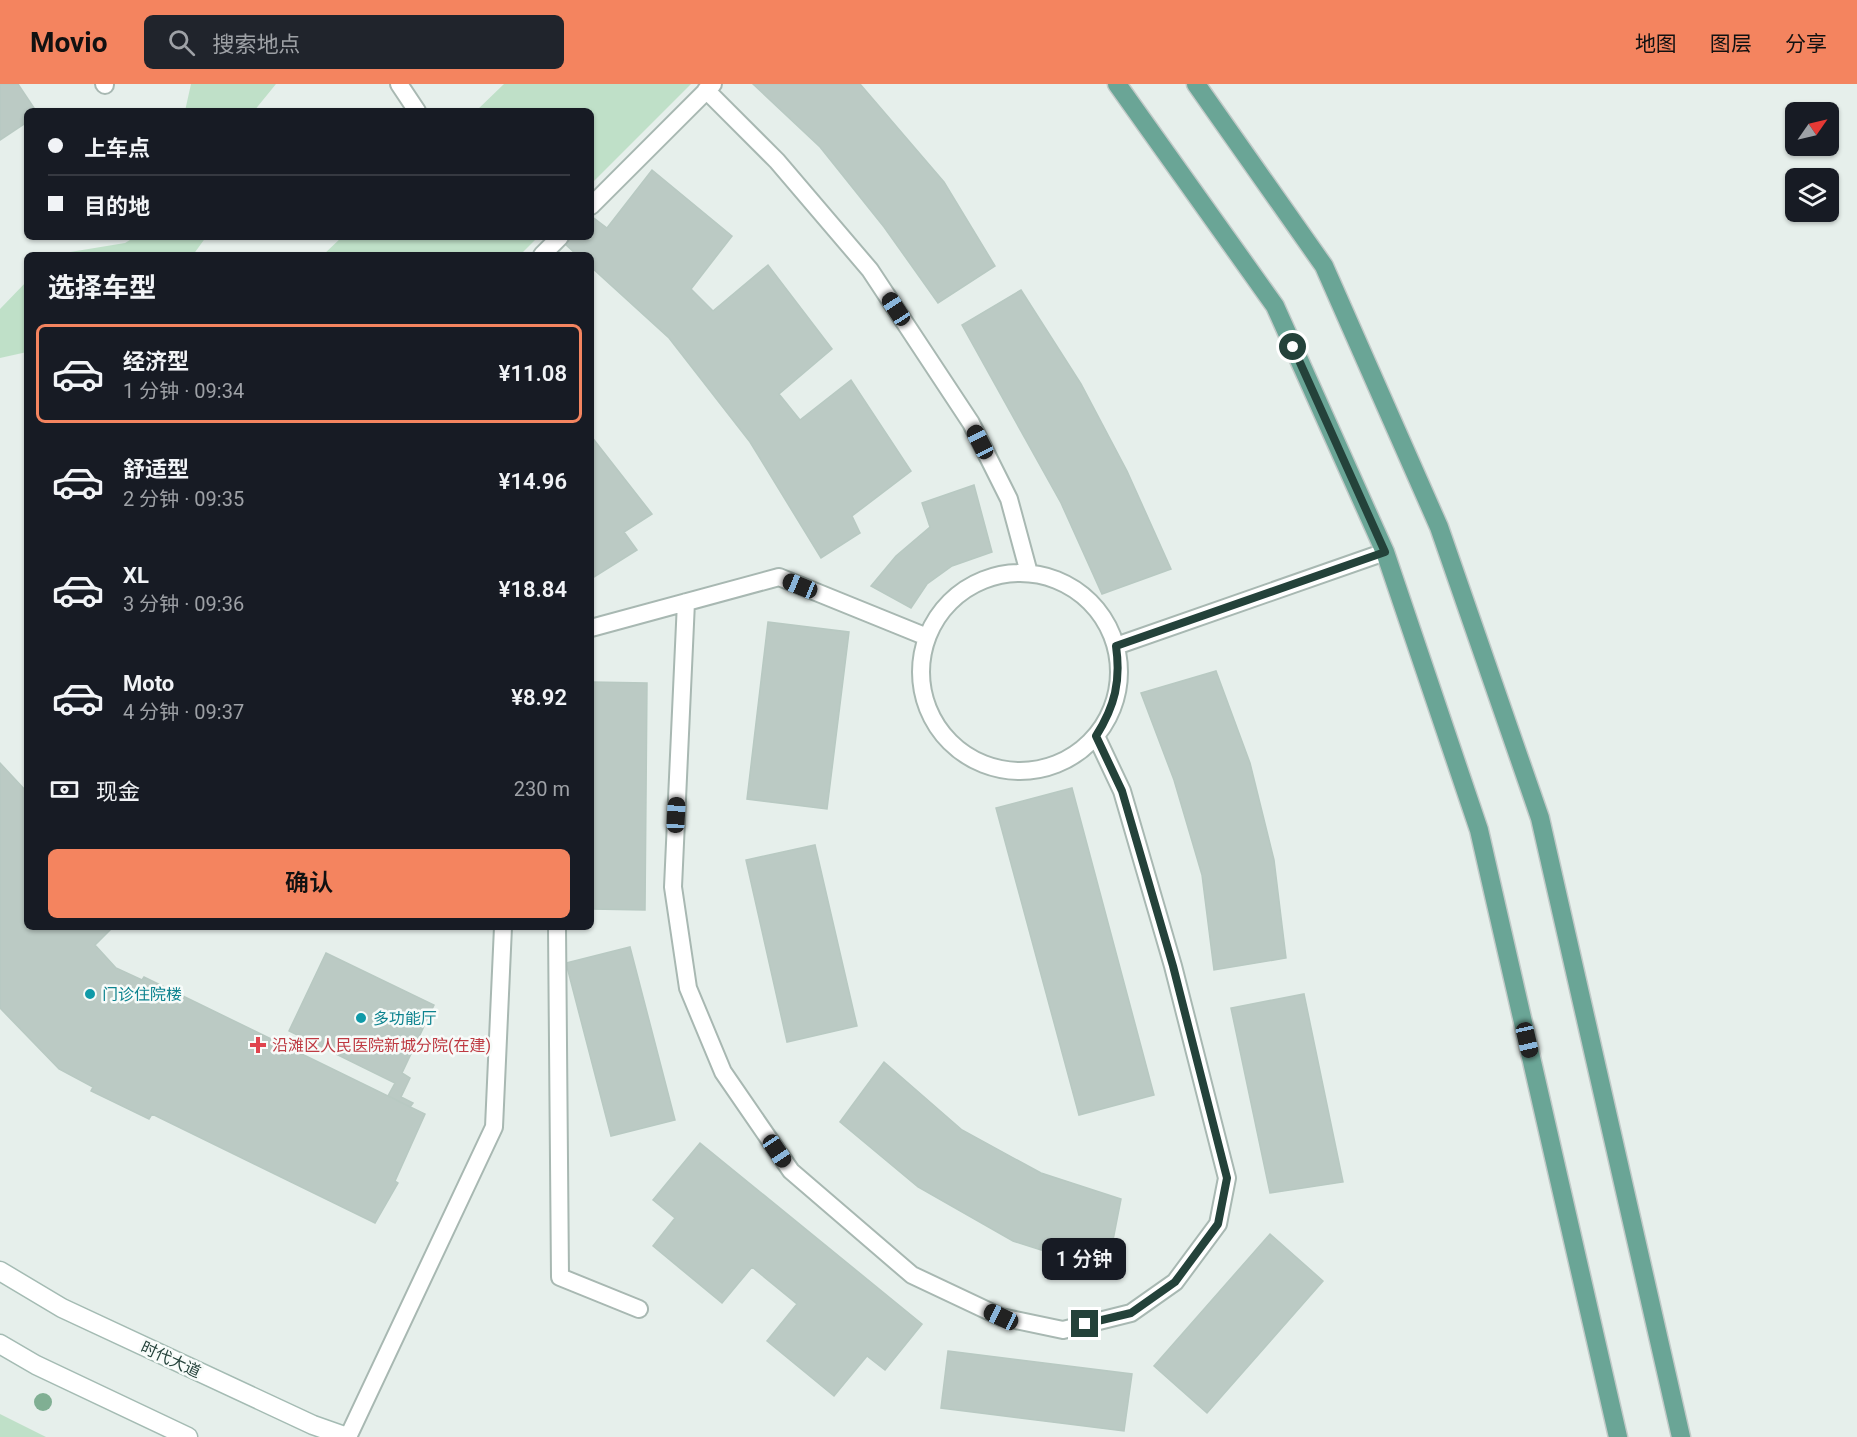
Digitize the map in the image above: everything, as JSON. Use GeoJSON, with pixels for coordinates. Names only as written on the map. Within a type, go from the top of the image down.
{"type":"FeatureCollection","features":[{"type":"Feature","properties":{"kind":"main road"},"geometry":{"type":"LineString","coordinates":[[1117,84],[1275,306],[1385,552],[1479,830],[1618,1437]]}},
{"type":"Feature","properties":{"kind":"main road"},"geometry":{"type":"LineString","coordinates":[[1197,84],[1324,266],[1439,527],[1540,818],[1681,1437]]}},
{"type":"Feature","properties":{"kind":"main road","name":"时代大道"},"geometry":{"type":"LineString","coordinates":[[0,1270],[62,1308],[313,1425],[347,1437]]}},
{"type":"Feature","properties":{"kind":"main road"},"geometry":{"type":"LineString","coordinates":[[0,1344],[36,1365],[188,1437]]}},
{"type":"Feature","properties":{"kind":"lane"},"geometry":{"type":"LineString","coordinates":[[399,84],[415,108]]}},
{"type":"Feature","properties":{"kind":"lane"},"geometry":{"type":"LineString","coordinates":[[594,203],[710,87],[870,270],[970,423],[1009,500],[1029,573]]}},
{"type":"Feature","properties":{"kind":"lane"},"geometry":{"type":"LineString","coordinates":[[545,252],[557,240]]}},
{"type":"Feature","properties":{"kind":"lane"},"geometry":{"type":"LineString","coordinates":[[1116,646],[1385,552]]}},
{"type":"Feature","properties":{"kind":"lane"},"geometry":{"type":"LineString","coordinates":[[1029,573],[1052,578],[1074,589],[1092,604],[1107,624],[1116,646],[1120,670],[1117,694],[1109,716],[1096,736],[1079,753],[1058,765],[1035,771],[1011,772],[987,766],[966,756],[947,740],[933,721],[924,699],[920,675],[922,651],[943,608],[961,592],[981,580],[1005,574],[1029,573]]}},
{"type":"Feature","properties":{"kind":"lane"},"geometry":{"type":"LineString","coordinates":[[594,627],[779,578],[927,637]]}},
{"type":"Feature","properties":{"kind":"lane"},"geometry":{"type":"LineString","coordinates":[[686,602],[673,886],[688,988],[723,1072],[790,1171],[912,1275],[1001,1317],[1063,1330],[1131,1313],[1175,1282],[1218,1224],[1227,1178],[1173,966],[1125,802],[1096,736]]}},
{"type":"Feature","properties":{"kind":"lane"},"geometry":{"type":"LineString","coordinates":[[347,1437],[494,1127],[503,930]]}},
{"type":"Feature","properties":{"kind":"lane"},"geometry":{"type":"LineString","coordinates":[[557,930],[560,1277],[639,1309]]}},
{"type":"Feature","properties":{"kind":"green space"},"geometry":{"type":"Polygon","coordinates":[[[191,84],[276,84],[256,108],[186,108],[191,84]]]}},
{"type":"Feature","properties":{"kind":"green space"},"geometry":{"type":"Polygon","coordinates":[[[504,84],[691,84],[594,181],[594,108],[479,108],[504,84]]]}},
{"type":"Feature","properties":{"kind":"green space"},"geometry":{"type":"Polygon","coordinates":[[[130,240],[204,240],[195,252],[70,252],[125,243],[130,240]]]}},
{"type":"Feature","properties":{"kind":"green space"},"geometry":{"type":"Polygon","coordinates":[[[339,240],[535,240],[523,252],[326,252],[339,240]]]}},
{"type":"Feature","properties":{"kind":"green space"},"geometry":{"type":"Polygon","coordinates":[[[24,284],[24,353],[0,358],[0,309],[24,284]]]}},
{"type":"Feature","properties":{"kind":"green space"},"geometry":{"type":"Polygon","coordinates":[[[0,1414],[46,1437],[0,1437],[0,1414]]]}},
{"type":"Feature","properties":{"kind":"building"},"geometry":{"type":"Polygon","coordinates":[[[0,84],[18,84],[34,108],[24,108],[24,124],[0,140],[0,84]]]}},
{"type":"Feature","properties":{"kind":"building"},"geometry":{"type":"Polygon","coordinates":[[[753,84],[860,84],[944,182],[995,266],[938,303],[884,227],[820,147],[753,84]]]}},
{"type":"Feature","properties":{"kind":"building"},"geometry":{"type":"Polygon","coordinates":[[[652,170],[732,236],[691,289],[713,311],[768,265],[832,349],[779,394],[800,420],[851,380],[911,471],[852,516],[860,533],[821,558],[750,442],[669,338],[594,270],[594,252],[574,252],[565,244],[568,240],[594,240],[594,218],[607,228],[652,170]]]}},
{"type":"Feature","properties":{"kind":"building"},"geometry":{"type":"Polygon","coordinates":[[[1021,290],[1081,384],[1127,471],[1171,569],[1102,594],[1061,503],[962,325],[1021,290]]]}},
{"type":"Feature","properties":{"kind":"building"},"geometry":{"type":"Polygon","coordinates":[[[594,440],[652,514],[624,532],[637,550],[594,577],[594,440]]]}},
{"type":"Feature","properties":{"kind":"building"},"geometry":{"type":"Polygon","coordinates":[[[974,485],[992,552],[952,566],[927,584],[911,608],[871,586],[896,556],[930,527],[922,503],[974,485]]]}},
{"type":"Feature","properties":{"kind":"building"},"geometry":{"type":"Polygon","coordinates":[[[768,622],[849,632],[827,809],[747,799],[768,622]]]}},
{"type":"Feature","properties":{"kind":"building"},"geometry":{"type":"Polygon","coordinates":[[[1216,671],[1250,763],[1274,860],[1286,958],[1214,970],[1202,875],[1174,780],[1141,693],[1216,671]]]}},
{"type":"Feature","properties":{"kind":"building"},"geometry":{"type":"Polygon","coordinates":[[[594,682],[647,683],[645,910],[594,909],[594,682]]]}},
{"type":"Feature","properties":{"kind":"building","name":"门诊住院楼"},"geometry":{"type":"Polygon","coordinates":[[[0,763],[24,789],[24,930],[110,930],[95,945],[116,968],[142,980],[144,977],[425,1114],[395,1181],[398,1183],[375,1223],[152,1114],[149,1119],[91,1091],[93,1087],[59,1069],[0,1008],[0,763]]]}},
{"type":"Feature","properties":{"kind":"building"},"geometry":{"type":"Polygon","coordinates":[[[1072,788],[1154,1095],[1079,1115],[996,808],[1072,788]]]}},
{"type":"Feature","properties":{"kind":"building"},"geometry":{"type":"Polygon","coordinates":[[[815,845],[857,1026],[787,1042],[746,860],[815,845]]]}},
{"type":"Feature","properties":{"kind":"building"},"geometry":{"type":"Polygon","coordinates":[[[630,947],[675,1120],[611,1136],[566,963],[630,947]]]}},
{"type":"Feature","properties":{"kind":"building","name":"多功能厅"},"geometry":{"type":"Polygon","coordinates":[[[326,953],[434,1005],[402,1073],[410,1078],[401,1097],[413,1103],[410,1107],[388,1096],[395,1083],[289,1031],[326,953]]]}},
{"type":"Feature","properties":{"kind":"building"},"geometry":{"type":"Polygon","coordinates":[[[1304,994],[1343,1182],[1270,1193],[1231,1008],[1304,994]]]}},
{"type":"Feature","properties":{"kind":"building"},"geometry":{"type":"Polygon","coordinates":[[[884,1062],[962,1130],[1041,1173],[1121,1199],[1107,1271],[1013,1241],[918,1187],[840,1122],[884,1062]]]}},
{"type":"Feature","properties":{"kind":"building"},"geometry":{"type":"Polygon","coordinates":[[[700,1143],[922,1324],[885,1370],[867,1356],[834,1396],[767,1341],[797,1304],[752,1267],[722,1303],[653,1246],[675,1218],[653,1200],[700,1143]]]}},
{"type":"Feature","properties":{"kind":"building"},"geometry":{"type":"Polygon","coordinates":[[[1270,1234],[1323,1281],[1207,1413],[1154,1366],[1270,1234]]]}},
{"type":"Feature","properties":{"kind":"building"},"geometry":{"type":"Polygon","coordinates":[[[948,1351],[1132,1374],[1124,1431],[941,1408],[948,1351]]]}},
{"type":"Feature","properties":{"kind":"place","name":"门诊住院楼"},"geometry":{"type":"Point","coordinates":[90,994]}},
{"type":"Feature","properties":{"kind":"place","name":"多功能厅"},"geometry":{"type":"Point","coordinates":[361,1018]}},
{"type":"Feature","properties":{"kind":"place","name":"沿滩区人民医院新城分院(在建)"},"geometry":{"type":"Point","coordinates":[258,1045]}},
{"type":"Feature","properties":{"kind":"route"},"geometry":{"type":"LineString","coordinates":[[1085,1324],[1131,1313],[1175,1282],[1218,1224],[1227,1178],[1173,966],[1122,791],[1096,736],[1109,716],[1117,694],[1120,670],[1116,646],[1385,552],[1293,347]]}}]}
